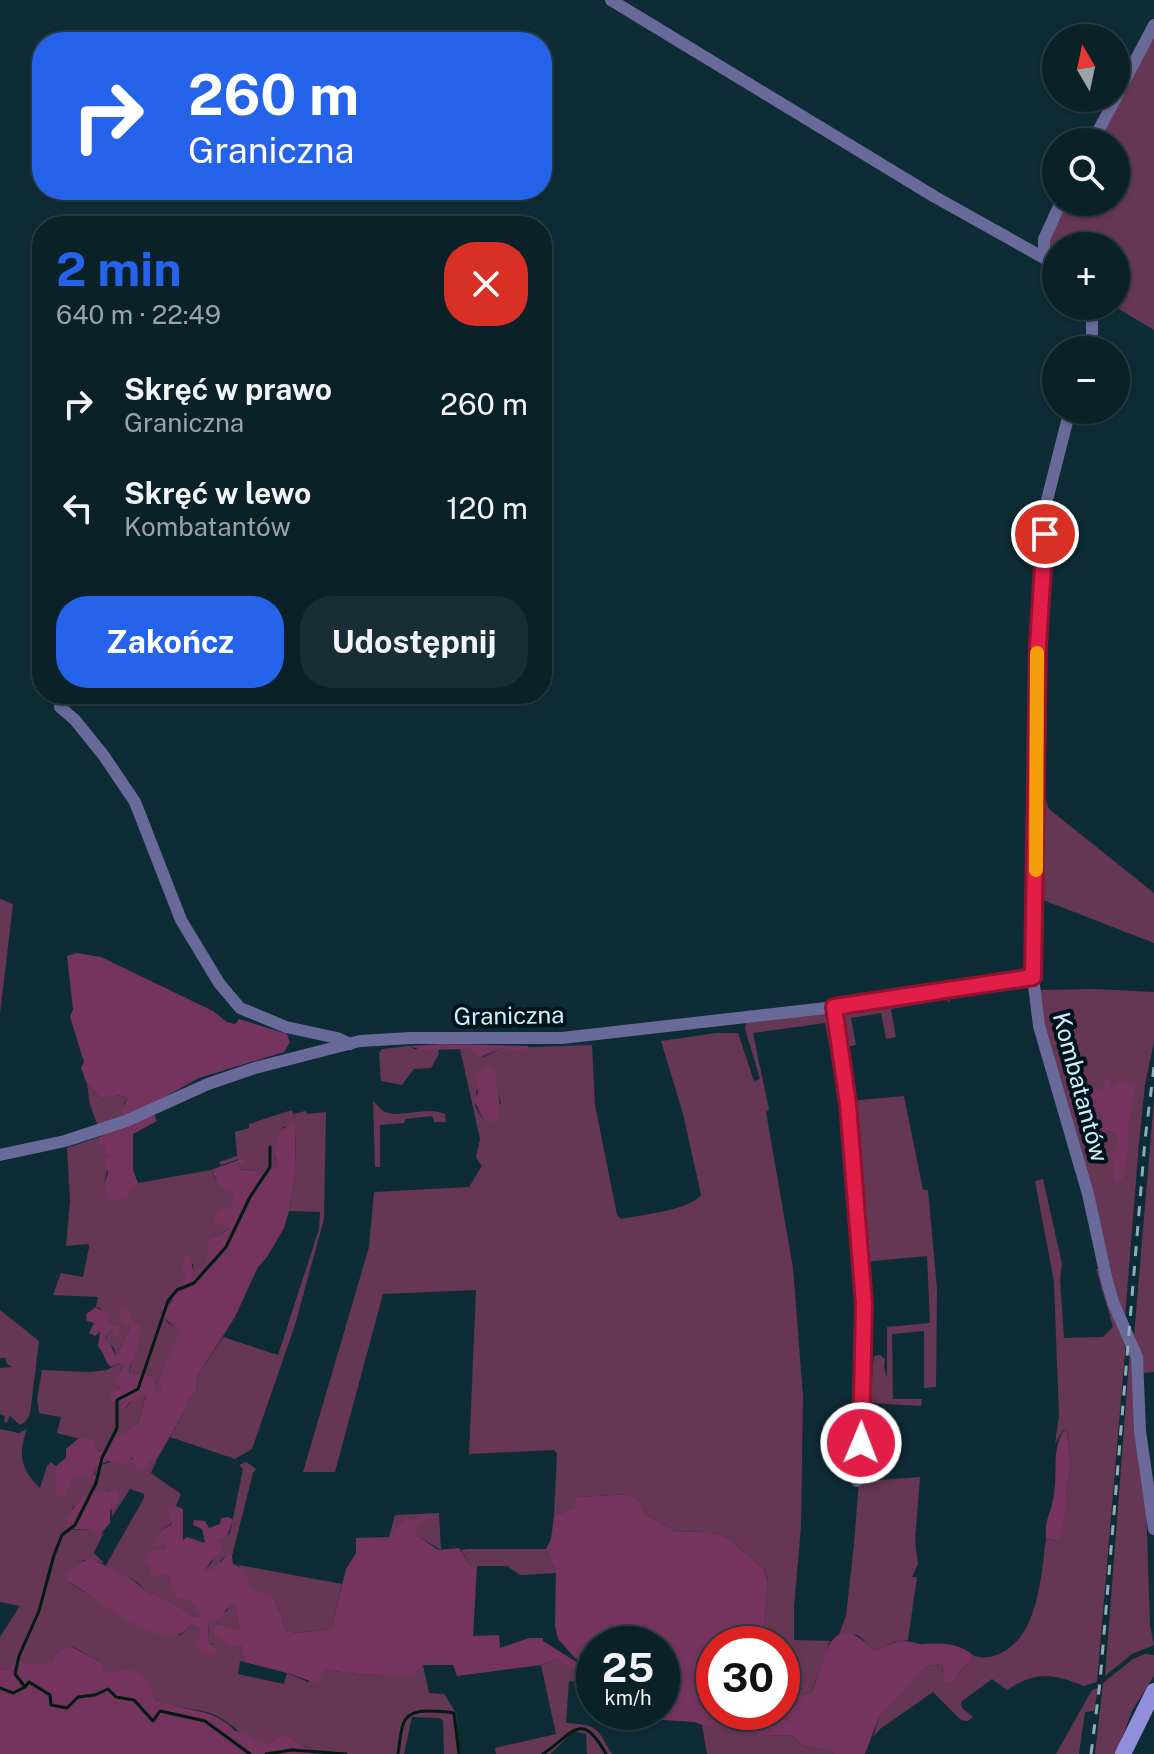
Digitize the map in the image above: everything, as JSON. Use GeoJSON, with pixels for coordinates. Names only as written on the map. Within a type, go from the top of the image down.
{"type":"FeatureCollection","features":[{"type":"Feature","properties":{"kind":"street"},"geometry":{"type":"LineString","coordinates":[[611,0],[935,197],[1042,257]]}},
{"type":"Feature","properties":{"kind":"street"},"geometry":{"type":"LineString","coordinates":[[1130,71],[1154,25]]}},
{"type":"Feature","properties":{"kind":"street","name":"Kombatantów"},"geometry":{"type":"LineString","coordinates":[[1066,424],[1047,500],[1043,555],[1038,645],[1033,977],[1039,1026],[1088,1194],[1107,1281],[1137,1357],[1140,1431],[1154,1529]]}},
{"type":"Feature","properties":{"kind":"street"},"geometry":{"type":"LineString","coordinates":[[60,707],[75,720],[104,756],[135,802],[181,920],[219,983],[240,1008],[286,1027],[337,1038],[350,1044]]}},
{"type":"Feature","properties":{"kind":"street","name":"Graniczna"},"geometry":{"type":"LineString","coordinates":[[0,1155],[65,1141],[126,1121],[208,1084],[255,1068],[350,1044],[411,1038],[562,1038],[834,1007],[1033,977]]}},
{"type":"Feature","properties":{"kind":"street"},"geometry":{"type":"LineString","coordinates":[[834,1007],[848,1104],[864,1304],[861,1443],[857,1481]]}},
{"type":"Feature","properties":{"kind":"street"},"geometry":{"type":"LineString","coordinates":[[1123,1754],[1154,1691]]}},
{"type":"Feature","properties":{"kind":"shaded area"},"geometry":{"type":"Polygon","coordinates":[[[1154,31],[1154,330],[1130,316],[1130,232],[1050,232],[1058,216],[1130,216],[1130,128],[1103,128],[1112,112],[1130,112],[1130,77],[1154,31]]]}},
{"type":"Feature","properties":{"kind":"shaded area"},"geometry":{"type":"Polygon","coordinates":[[[1041,665],[1044,667],[1042,789],[1049,809],[1154,893],[1154,943],[1038,898],[1041,665]]]}},
{"type":"Feature","properties":{"kind":"shaded area"},"geometry":{"type":"Polygon","coordinates":[[[0,899],[13,904],[0,1014],[0,899]]]}},
{"type":"Feature","properties":{"kind":"shaded area"},"geometry":{"type":"Polygon","coordinates":[[[77,953],[101,957],[213,1011],[227,1022],[235,1024],[239,1019],[287,1034],[290,1042],[284,1052],[199,1078],[128,1117],[121,1115],[127,1098],[120,1095],[101,1099],[87,1084],[81,1068],[84,1062],[70,1017],[73,1009],[67,956],[77,953]]]}},
{"type":"Feature","properties":{"kind":"shaded area"},"geometry":{"type":"Polygon","coordinates":[[[1039,990],[1154,992],[1154,1042],[1145,1085],[1125,1318],[1043,1021],[1039,990]]]}},
{"type":"Feature","properties":{"kind":"shaded area"},"geometry":{"type":"Polygon","coordinates":[[[947,994],[950,1003],[945,999],[891,1009],[896,1037],[886,1039],[881,1013],[851,1018],[856,1045],[841,1048],[840,1009],[947,994]]]}},
{"type":"Feature","properties":{"kind":"shaded area"},"geometry":{"type":"Polygon","coordinates":[[[826,1011],[830,1016],[839,1098],[825,1023],[753,1033],[769,1110],[766,1112],[793,1268],[803,1396],[801,1527],[794,1626],[764,1626],[768,1579],[763,1568],[728,1538],[708,1531],[677,1532],[646,1514],[640,1502],[626,1494],[579,1497],[573,1508],[554,1516],[557,1453],[554,1450],[469,1454],[476,1290],[383,1294],[335,1472],[303,1472],[369,1247],[374,1192],[469,1187],[482,1166],[476,1157],[480,1139],[460,1049],[471,1049],[483,1057],[502,1048],[592,1045],[595,1105],[617,1215],[621,1219],[687,1205],[701,1195],[683,1114],[661,1041],[738,1033],[754,1081],[760,1079],[745,1029],[746,1021],[826,1011]],[[495,1067],[479,1071],[475,1106],[484,1121],[501,1103],[495,1083],[495,1067]]]}},
{"type":"Feature","properties":{"kind":"shaded area"},"geometry":{"type":"Polygon","coordinates":[[[409,1046],[414,1049],[438,1049],[439,1054],[431,1068],[414,1069],[402,1085],[381,1081],[379,1053],[382,1049],[409,1046]]]}},
{"type":"Feature","properties":{"kind":"shaded area"},"geometry":{"type":"Polygon","coordinates":[[[409,1046],[528,1046],[528,1049],[511,1051],[502,1048],[478,1058],[471,1049],[422,1050],[409,1046]]]}},
{"type":"Feature","properties":{"kind":"shaded area"},"geometry":{"type":"Polygon","coordinates":[[[485,1064],[495,1067],[499,1102],[497,1121],[484,1121],[474,1100],[478,1093],[475,1073],[484,1069],[485,1064]]]}},
{"type":"Feature","properties":{"kind":"shaded area"},"geometry":{"type":"Polygon","coordinates":[[[1104,1079],[1109,1079],[1111,1087],[1123,1080],[1136,1087],[1129,1119],[1123,1179],[1115,1184],[1112,1157],[1119,1137],[1113,1132],[1102,1133],[1101,1129],[1094,1128],[1103,1115],[1096,1110],[1088,1111],[1089,1105],[1097,1100],[1080,1093],[1082,1090],[1103,1089],[1104,1079]]]}},
{"type":"Feature","properties":{"kind":"shaded area"},"geometry":{"type":"Polygon","coordinates":[[[87,1084],[101,1099],[120,1095],[127,1098],[124,1104],[128,1117],[98,1126],[90,1105],[87,1084]]]}},
{"type":"Feature","properties":{"kind":"shaded area"},"geometry":{"type":"Polygon","coordinates":[[[904,1096],[923,1190],[928,1190],[937,1289],[936,1387],[924,1388],[924,1331],[892,1334],[893,1399],[922,1399],[921,1406],[871,1403],[868,1481],[920,1477],[915,1541],[918,1564],[912,1577],[917,1577],[908,1640],[894,1642],[875,1651],[858,1635],[839,1634],[846,1616],[854,1544],[870,1344],[871,1386],[874,1356],[880,1355],[885,1359],[887,1378],[887,1327],[930,1323],[927,1256],[863,1262],[849,1101],[904,1096]]]}},
{"type":"Feature","properties":{"kind":"shaded area"},"geometry":{"type":"Polygon","coordinates":[[[1154,1099],[1154,1372],[1142,1373],[1140,1352],[1134,1336],[1154,1099]]]}},
{"type":"Feature","properties":{"kind":"shaded area"},"geometry":{"type":"Polygon","coordinates":[[[373,1101],[389,1113],[429,1111],[445,1114],[446,1122],[434,1122],[432,1116],[380,1125],[380,1167],[375,1167],[373,1101]]]}},
{"type":"Feature","properties":{"kind":"shaded area"},"geometry":{"type":"Polygon","coordinates":[[[292,1110],[293,1114],[326,1112],[324,1219],[295,1325],[252,1449],[235,1459],[170,1437],[187,1407],[187,1401],[196,1392],[198,1375],[223,1337],[278,1355],[319,1229],[320,1212],[289,1211],[296,1172],[295,1124],[283,1127],[275,1157],[277,1166],[263,1179],[253,1170],[240,1169],[237,1166],[239,1159],[221,1165],[219,1162],[237,1156],[235,1132],[249,1128],[249,1124],[292,1110]]]}},
{"type":"Feature","properties":{"kind":"shaded area"},"geometry":{"type":"Polygon","coordinates":[[[153,1112],[157,1121],[133,1134],[133,1170],[138,1183],[125,1199],[110,1200],[104,1184],[108,1173],[105,1160],[110,1156],[99,1145],[99,1137],[153,1112]]]}},
{"type":"Feature","properties":{"kind":"shaded area"},"geometry":{"type":"Polygon","coordinates":[[[289,1124],[295,1124],[296,1172],[284,1228],[258,1267],[235,1317],[198,1375],[196,1392],[187,1401],[187,1407],[157,1459],[148,1463],[144,1471],[136,1471],[132,1457],[123,1465],[108,1461],[93,1466],[96,1481],[74,1474],[65,1496],[56,1496],[56,1466],[66,1458],[66,1449],[79,1438],[92,1439],[98,1452],[104,1450],[110,1442],[138,1423],[146,1395],[140,1394],[137,1401],[130,1402],[123,1410],[119,1408],[125,1401],[120,1404],[111,1401],[109,1394],[119,1388],[115,1381],[123,1365],[119,1363],[111,1367],[107,1363],[98,1346],[100,1332],[95,1336],[89,1333],[94,1323],[87,1321],[86,1314],[96,1307],[109,1315],[107,1323],[121,1327],[118,1338],[113,1337],[112,1331],[105,1339],[116,1356],[130,1327],[129,1324],[123,1325],[119,1312],[124,1308],[131,1312],[131,1321],[140,1328],[138,1347],[129,1373],[155,1378],[156,1392],[162,1389],[159,1378],[180,1330],[164,1317],[162,1306],[171,1303],[175,1292],[185,1285],[182,1283],[185,1277],[183,1265],[187,1254],[194,1272],[206,1270],[210,1264],[205,1260],[209,1250],[206,1246],[212,1236],[220,1235],[229,1228],[214,1222],[215,1214],[221,1209],[230,1209],[233,1195],[219,1185],[211,1170],[244,1158],[244,1164],[237,1166],[258,1171],[263,1178],[277,1166],[276,1142],[289,1124]]]}},
{"type":"Feature","properties":{"kind":"shaded area"},"geometry":{"type":"Polygon","coordinates":[[[99,1137],[99,1145],[110,1156],[104,1184],[127,1195],[138,1183],[211,1170],[215,1179],[233,1195],[230,1227],[220,1235],[212,1236],[210,1263],[206,1270],[194,1273],[193,1264],[183,1264],[186,1285],[161,1312],[168,1323],[181,1330],[159,1378],[163,1389],[156,1393],[155,1378],[129,1373],[139,1325],[129,1323],[116,1356],[114,1348],[105,1340],[113,1331],[118,1338],[112,1326],[106,1323],[100,1308],[96,1307],[98,1297],[53,1295],[61,1273],[83,1277],[89,1247],[88,1244],[66,1246],[70,1201],[67,1148],[99,1137]]]}},
{"type":"Feature","properties":{"kind":"shaded area"},"geometry":{"type":"Polygon","coordinates":[[[1043,1179],[1062,1264],[1060,1279],[1064,1338],[1103,1337],[1113,1327],[1096,1269],[1099,1269],[1122,1338],[1126,1341],[1097,1682],[1084,1686],[1062,1678],[1044,1676],[1007,1690],[992,1679],[961,1702],[962,1708],[973,1717],[968,1721],[961,1720],[933,1692],[873,1737],[879,1717],[928,1666],[942,1664],[943,1676],[955,1682],[959,1672],[972,1661],[973,1655],[992,1656],[1015,1643],[1024,1631],[1036,1602],[1046,1539],[1058,1541],[1068,1505],[1066,1488],[1071,1468],[1067,1431],[1063,1430],[1055,1444],[1059,1416],[1054,1282],[1035,1181],[1043,1179]]]}},
{"type":"Feature","properties":{"kind":"shaded area"},"geometry":{"type":"Polygon","coordinates":[[[0,1310],[39,1341],[30,1414],[20,1425],[10,1416],[4,1423],[5,1416],[0,1414],[0,1368],[16,1370],[7,1364],[5,1358],[0,1358],[0,1310]]]}},
{"type":"Feature","properties":{"kind":"shaded area"},"geometry":{"type":"Polygon","coordinates":[[[1130,1349],[1146,1502],[1150,1625],[1154,1645],[1132,1654],[1105,1676],[1130,1349]]]}},
{"type":"Feature","properties":{"kind":"shaded area"},"geometry":{"type":"Polygon","coordinates":[[[119,1363],[123,1365],[118,1384],[125,1402],[121,1405],[123,1410],[140,1393],[146,1394],[138,1423],[104,1450],[98,1452],[84,1440],[57,1433],[61,1417],[39,1413],[37,1399],[42,1370],[89,1372],[107,1370],[119,1363]]]}},
{"type":"Feature","properties":{"kind":"shaded area"},"geometry":{"type":"Polygon","coordinates":[[[0,1429],[19,1433],[27,1429],[22,1446],[23,1461],[28,1474],[40,1488],[51,1462],[56,1466],[57,1479],[73,1474],[96,1475],[92,1466],[123,1459],[132,1458],[147,1463],[157,1459],[151,1473],[181,1494],[176,1506],[170,1509],[172,1523],[160,1531],[157,1538],[165,1545],[157,1553],[171,1580],[204,1616],[195,1617],[145,1591],[142,1586],[106,1565],[144,1498],[144,1494],[130,1489],[112,1517],[110,1490],[73,1507],[70,1514],[73,1530],[104,1532],[94,1553],[104,1563],[83,1560],[68,1574],[67,1581],[149,1631],[180,1635],[192,1625],[201,1630],[194,1643],[214,1645],[209,1642],[208,1620],[227,1611],[231,1604],[235,1606],[239,1629],[219,1624],[213,1634],[241,1645],[244,1662],[240,1661],[238,1674],[284,1684],[287,1673],[308,1682],[326,1670],[398,1675],[423,1665],[429,1693],[444,1694],[456,1713],[460,1754],[444,1754],[443,1721],[440,1718],[412,1717],[404,1754],[310,1754],[311,1748],[276,1738],[269,1744],[260,1743],[215,1715],[167,1704],[120,1675],[102,1672],[101,1662],[71,1646],[59,1650],[50,1663],[24,1665],[21,1660],[15,1661],[10,1669],[2,1670],[0,1637],[20,1606],[0,1602],[0,1429]]]}},
{"type":"Feature","properties":{"kind":"shaded area"},"geometry":{"type":"Polygon","coordinates":[[[1064,1430],[1067,1432],[1071,1468],[1066,1488],[1068,1505],[1059,1541],[1046,1539],[1046,1532],[1054,1494],[1056,1453],[1064,1430]]]}},
{"type":"Feature","properties":{"kind":"shaded area"},"geometry":{"type":"Polygon","coordinates":[[[246,1462],[256,1469],[232,1556],[221,1560],[218,1568],[205,1571],[212,1562],[216,1541],[230,1533],[243,1469],[239,1465],[246,1462]]]}},
{"type":"Feature","properties":{"kind":"shaded area"},"geometry":{"type":"Polygon","coordinates":[[[94,1490],[117,1490],[117,1504],[110,1510],[110,1523],[98,1537],[93,1530],[65,1529],[75,1506],[94,1490]]]}},
{"type":"Feature","properties":{"kind":"shaded area"},"geometry":{"type":"Polygon","coordinates":[[[627,1494],[640,1502],[646,1514],[677,1532],[708,1531],[728,1538],[763,1568],[768,1580],[764,1626],[696,1626],[696,1722],[680,1721],[680,1626],[576,1626],[576,1659],[558,1639],[555,1626],[556,1573],[546,1549],[551,1539],[554,1516],[573,1508],[578,1497],[627,1494]]]}},
{"type":"Feature","properties":{"kind":"shaded area"},"geometry":{"type":"Polygon","coordinates":[[[176,1506],[183,1509],[183,1540],[187,1537],[205,1543],[202,1529],[193,1525],[194,1520],[205,1521],[209,1528],[220,1524],[221,1518],[233,1520],[227,1537],[217,1541],[221,1543],[222,1552],[213,1558],[205,1571],[212,1571],[226,1556],[232,1556],[233,1564],[242,1568],[253,1590],[274,1597],[286,1630],[296,1633],[331,1629],[346,1569],[356,1553],[356,1538],[393,1537],[392,1532],[407,1518],[412,1520],[427,1515],[428,1520],[419,1523],[416,1537],[438,1550],[459,1548],[471,1566],[477,1566],[473,1636],[499,1635],[500,1648],[529,1638],[543,1638],[543,1641],[576,1662],[576,1670],[557,1659],[541,1665],[457,1676],[453,1665],[423,1665],[413,1676],[326,1670],[315,1683],[244,1662],[241,1645],[232,1646],[213,1634],[212,1627],[219,1624],[239,1629],[235,1606],[231,1605],[218,1619],[208,1620],[209,1642],[217,1650],[212,1655],[203,1654],[194,1643],[201,1630],[192,1625],[177,1635],[157,1634],[130,1622],[67,1581],[67,1574],[77,1565],[86,1560],[94,1561],[119,1572],[145,1591],[195,1617],[203,1616],[189,1600],[176,1597],[170,1588],[168,1574],[156,1576],[149,1573],[146,1556],[151,1551],[163,1550],[165,1546],[162,1543],[158,1547],[153,1543],[160,1531],[172,1524],[169,1509],[176,1506]]]}},
{"type":"Feature","properties":{"kind":"shaded area"},"geometry":{"type":"Polygon","coordinates":[[[439,1513],[441,1550],[415,1537],[418,1523],[427,1515],[389,1537],[395,1515],[439,1513]]]}},
{"type":"Feature","properties":{"kind":"shaded area"},"geometry":{"type":"Polygon","coordinates":[[[546,1549],[556,1573],[520,1575],[507,1566],[471,1566],[461,1550],[546,1549]]]}},
{"type":"Feature","properties":{"kind":"shaded area"},"geometry":{"type":"Polygon","coordinates":[[[239,1565],[342,1584],[331,1629],[296,1633],[286,1630],[274,1597],[253,1591],[239,1565]]]}},
{"type":"Feature","properties":{"kind":"shaded area"},"geometry":{"type":"Polygon","coordinates":[[[847,1633],[859,1638],[875,1651],[908,1641],[956,1646],[973,1655],[972,1661],[959,1672],[955,1682],[944,1683],[942,1664],[928,1666],[879,1717],[865,1754],[834,1754],[830,1750],[803,1746],[792,1735],[758,1736],[751,1730],[800,1730],[800,1695],[811,1693],[825,1653],[838,1635],[847,1633]]]}},
{"type":"Feature","properties":{"kind":"shaded area"},"geometry":{"type":"Polygon","coordinates":[[[800,1640],[830,1641],[811,1693],[800,1695],[800,1640]]]}},
{"type":"Feature","properties":{"kind":"shaded area"},"geometry":{"type":"Polygon","coordinates":[[[70,1646],[101,1662],[103,1672],[130,1670],[141,1675],[155,1699],[217,1717],[235,1731],[264,1743],[269,1744],[280,1735],[285,1736],[311,1748],[310,1754],[0,1754],[0,1668],[10,1669],[14,1661],[21,1660],[24,1664],[50,1663],[59,1650],[70,1646]]]}},
{"type":"Feature","properties":{"kind":"shaded area"},"geometry":{"type":"Polygon","coordinates":[[[1145,1654],[1154,1655],[1154,1676],[1133,1709],[1116,1754],[1095,1754],[1103,1683],[1133,1659],[1145,1654]]]}},
{"type":"Feature","properties":{"kind":"shaded area"},"geometry":{"type":"Polygon","coordinates":[[[557,1659],[576,1668],[576,1682],[569,1681],[566,1723],[576,1724],[576,1730],[596,1730],[612,1754],[587,1754],[586,1734],[574,1731],[550,1754],[496,1754],[495,1748],[556,1734],[541,1665],[557,1659]]]}},
{"type":"Feature","properties":{"kind":"shaded area"},"geometry":{"type":"Polygon","coordinates":[[[1098,1688],[1094,1711],[1085,1712],[1079,1754],[1056,1754],[1092,1690],[1098,1688]]]}},
{"type":"Feature","properties":{"kind":"shaded area"},"geometry":{"type":"Polygon","coordinates":[[[703,1730],[751,1730],[758,1736],[792,1735],[803,1746],[831,1750],[834,1754],[707,1754],[703,1730]]]}},
{"type":"Feature","properties":{"kind":"waterway"},"geometry":{"type":"LineString","coordinates":[[25,1687],[15,1674],[19,1656],[39,1611],[62,1535],[75,1525],[96,1483],[102,1458],[117,1428],[117,1400],[138,1389],[168,1301],[177,1290],[194,1283],[226,1247],[250,1197],[270,1167],[270,1147]]}},
{"type":"Feature","properties":{"kind":"waterway"},"geometry":{"type":"LineString","coordinates":[[0,1688],[13,1693],[29,1682],[50,1695],[51,1705],[67,1708],[78,1697],[95,1695],[108,1689],[116,1697],[134,1700],[153,1721],[160,1711],[205,1721],[250,1754]]}},
{"type":"Feature","properties":{"kind":"waterway"},"geometry":{"type":"LineString","coordinates":[[398,1754],[401,1730],[406,1719],[411,1714],[427,1711],[454,1713],[459,1754]]}},
{"type":"Feature","properties":{"kind":"waterway"},"geometry":{"type":"LineString","coordinates":[[543,1754],[569,1734],[583,1729],[590,1732],[606,1754]]}},
{"type":"Feature","properties":{"kind":"waterway"},"geometry":{"type":"LineString","coordinates":[[266,1754],[292,1750],[346,1754]]}},
{"type":"Feature","properties":{"kind":"railway"},"geometry":{"type":"LineString","coordinates":[[1091,1754],[1154,1067]]}},
{"type":"Feature","properties":{"kind":"slow traffic"},"geometry":{"type":"LineString","coordinates":[[1036,870],[1037,653]]}},
{"type":"Feature","properties":{"kind":"route"},"geometry":{"type":"LineString","coordinates":[[861,1443],[864,1304],[848,1104],[834,1007],[1033,977],[1038,645],[1045,534]]}}]}
